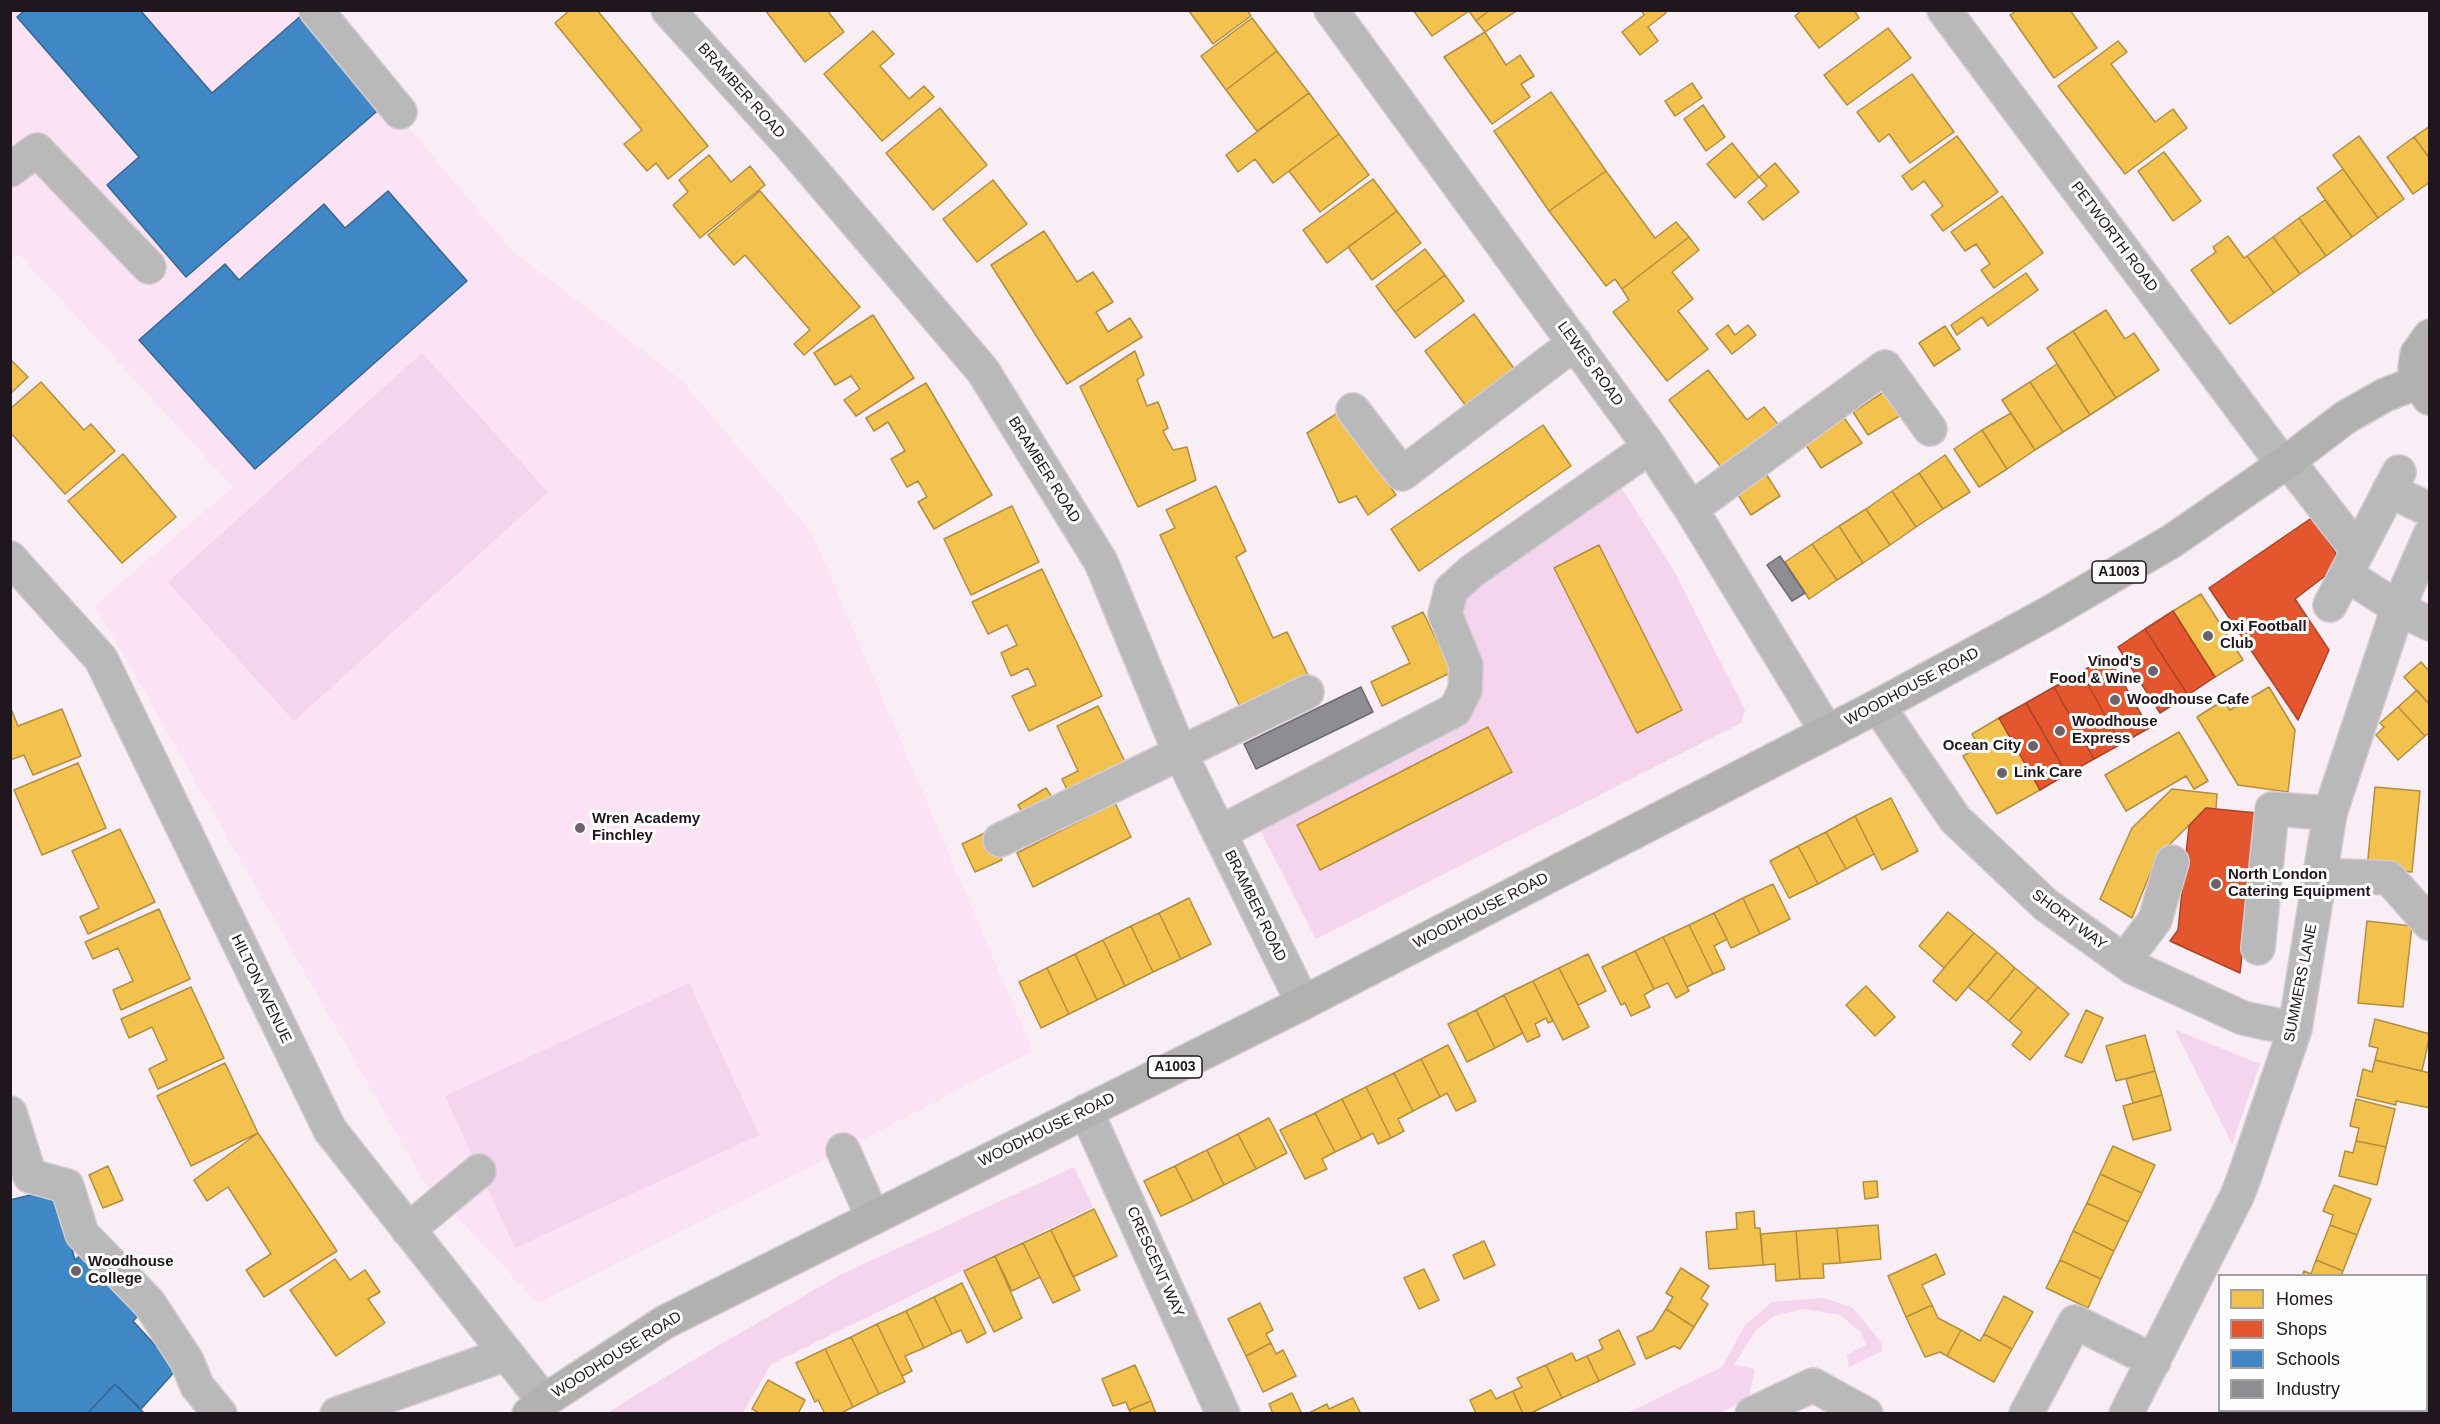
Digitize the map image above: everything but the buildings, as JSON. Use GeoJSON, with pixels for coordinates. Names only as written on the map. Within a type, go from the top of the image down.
{"type":"FeatureCollection","features":[{"type":"Feature","properties":{"kind":"main road","name":"WOODHOUSE ROAD"},"geometry":{"type":"LineString","coordinates":[[536,1407],[665,1322],[1303,1004],[1878,706],[2049,613],[2172,541],[2286,462],[2346,417],[2385,395],[2424,390],[2415,368],[2417,354],[2430,336]]}},
{"type":"Feature","properties":{"kind":"street"},"geometry":{"type":"LineString","coordinates":[[316,10],[400,112]]}},
{"type":"Feature","properties":{"kind":"street","name":"BRAMBER ROAD"},"geometry":{"type":"LineString","coordinates":[[668,10],[792,147],[983,370],[1101,562],[1180,753],[1303,1004]]}},
{"type":"Feature","properties":{"kind":"street","name":"LEWES ROAD"},"geometry":{"type":"LineString","coordinates":[[1330,10],[1650,447],[1691,509],[1827,732]]}},
{"type":"Feature","properties":{"kind":"street","name":"PETWORTH ROAD"},"geometry":{"type":"LineString","coordinates":[[1944,10],[2286,462],[2352,563],[2398,608],[2430,624]]}},
{"type":"Feature","properties":{"kind":"street"},"geometry":{"type":"LineString","coordinates":[[10,170],[37,150],[149,267]]}},
{"type":"Feature","properties":{"kind":"street"},"geometry":{"type":"LineString","coordinates":[[1353,410],[1401,474],[1575,343]]}},
{"type":"Feature","properties":{"kind":"street"},"geometry":{"type":"LineString","coordinates":[[1691,509],[1885,367],[1930,429]]}},
{"type":"Feature","properties":{"kind":"street"},"geometry":{"type":"LineString","coordinates":[[1220,833],[1455,711],[1465,690],[1466,665],[1445,614],[1451,590],[1472,571],[1650,447]]}},
{"type":"Feature","properties":{"kind":"street"},"geometry":{"type":"LineString","coordinates":[[2330,605],[2394,481],[2430,510]]}},
{"type":"Feature","properties":{"kind":"street","name":"SUMMERS LANE"},"geometry":{"type":"LineString","coordinates":[[2126,1413],[2237,1196],[2295,1029],[2330,813],[2398,608],[2430,536]]}},
{"type":"Feature","properties":{"kind":"street","name":"HILTON AVENUE"},"geometry":{"type":"LineString","coordinates":[[10,558],[101,659],[330,1130],[506,1354],[536,1407]]}},
{"type":"Feature","properties":{"kind":"street"},"geometry":{"type":"LineString","coordinates":[[1000,840],[1307,692]]}},
{"type":"Feature","properties":{"kind":"street","name":"SHORT WAY"},"geometry":{"type":"LineString","coordinates":[[1878,706],[1955,819],[2046,905],[2134,968],[2243,1018],[2295,1029]]}},
{"type":"Feature","properties":{"kind":"street"},"geometry":{"type":"LineString","coordinates":[[2258,948],[2272,809],[2330,813]]}},
{"type":"Feature","properties":{"kind":"street"},"geometry":{"type":"LineString","coordinates":[[2124,961],[2155,920],[2172,862]]}},
{"type":"Feature","properties":{"kind":"street"},"geometry":{"type":"LineString","coordinates":[[2320,874],[2389,878],[2430,924]]}},
{"type":"Feature","properties":{"kind":"street","name":"CRESCENT WAY"},"geometry":{"type":"LineString","coordinates":[[1086,1111],[1223,1413]]}},
{"type":"Feature","properties":{"kind":"street"},"geometry":{"type":"LineString","coordinates":[[10,1113],[30,1176],[67,1186],[82,1234],[149,1303],[187,1361],[197,1386],[220,1413]]}},
{"type":"Feature","properties":{"kind":"street"},"geometry":{"type":"LineString","coordinates":[[843,1150],[873,1218]]}},
{"type":"Feature","properties":{"kind":"street"},"geometry":{"type":"LineString","coordinates":[[408,1230],[479,1171]]}},
{"type":"Feature","properties":{"kind":"street"},"geometry":{"type":"LineString","coordinates":[[2026,1413],[2075,1322],[2154,1360]]}},
{"type":"Feature","properties":{"kind":"street"},"geometry":{"type":"LineString","coordinates":[[337,1413],[506,1354]]}},
{"type":"Feature","properties":{"kind":"street"},"geometry":{"type":"LineString","coordinates":[[1752,1413],[1813,1385],[1866,1413]]}},
{"type":"Feature","properties":{"kind":"shaded area","name":"Wren Academy Finchley"},"geometry":{"type":"Polygon","coordinates":[[[11,11],[312,11],[511,250],[680,379],[812,533],[1033,1051],[843,1150],[538,1303],[424,1182],[95,605],[233,487],[19,254],[11,260],[11,11]]]}},
{"type":"Feature","properties":{"kind":"shaded area"},"geometry":{"type":"Polygon","coordinates":[[[422,353],[548,492],[294,721],[168,582],[422,353]]]}},
{"type":"Feature","properties":{"kind":"shaded area"},"geometry":{"type":"Polygon","coordinates":[[[1620,486],[1673,569],[1745,710],[1741,723],[1316,939],[1258,826],[1458,724],[1457,619],[1468,583],[1620,486]]]}},
{"type":"Feature","properties":{"kind":"shaded area"},"geometry":{"type":"Polygon","coordinates":[[[689,983],[759,1135],[515,1248],[445,1096],[689,983]]]}},
{"type":"Feature","properties":{"kind":"shaded area"},"geometry":{"type":"Polygon","coordinates":[[[2175,1030],[2260,1064],[2232,1144],[2175,1030]]]}},
{"type":"Feature","properties":{"kind":"shaded area"},"geometry":{"type":"Polygon","coordinates":[[[1074,1167],[1093,1207],[771,1364],[743,1413],[607,1413],[840,1275],[1074,1167]]]}},
{"type":"Feature","properties":{"kind":"shaded area"},"geometry":{"type":"Polygon","coordinates":[[[1824,1298],[1853,1308],[1881,1342],[1882,1351],[1849,1367],[1847,1355],[1866,1345],[1861,1332],[1840,1315],[1803,1309],[1774,1316],[1756,1330],[1734,1365],[1755,1369],[1748,1400],[1719,1413],[1625,1414],[1722,1367],[1745,1325],[1772,1302],[1824,1298]]]}},
{"type":"Feature","properties":{"kind":"place","name":"Oxi Football Club"},"geometry":{"type":"Point","coordinates":[2208,636]}},
{"type":"Feature","properties":{"kind":"place","name":"Vinod's Food & Wine"},"geometry":{"type":"Point","coordinates":[2153,671]}},
{"type":"Feature","properties":{"kind":"place","name":"Woodhouse Cafe"},"geometry":{"type":"Point","coordinates":[2115,700]}},
{"type":"Feature","properties":{"kind":"place","name":"Woodhouse Express"},"geometry":{"type":"Point","coordinates":[2060,731]}},
{"type":"Feature","properties":{"kind":"place","name":"Ocean City"},"geometry":{"type":"Point","coordinates":[2033,746]}},
{"type":"Feature","properties":{"kind":"place","name":"Link Care"},"geometry":{"type":"Point","coordinates":[2002,773]}},
{"type":"Feature","properties":{"kind":"place","name":"Wren Academy Finchley"},"geometry":{"type":"Point","coordinates":[580,828]}},
{"type":"Feature","properties":{"kind":"place","name":"North London Catering Equipment"},"geometry":{"type":"Point","coordinates":[2216,884]}},
{"type":"Feature","properties":{"kind":"place","name":"Woodhouse College"},"geometry":{"type":"Point","coordinates":[76,1271]}}]}
